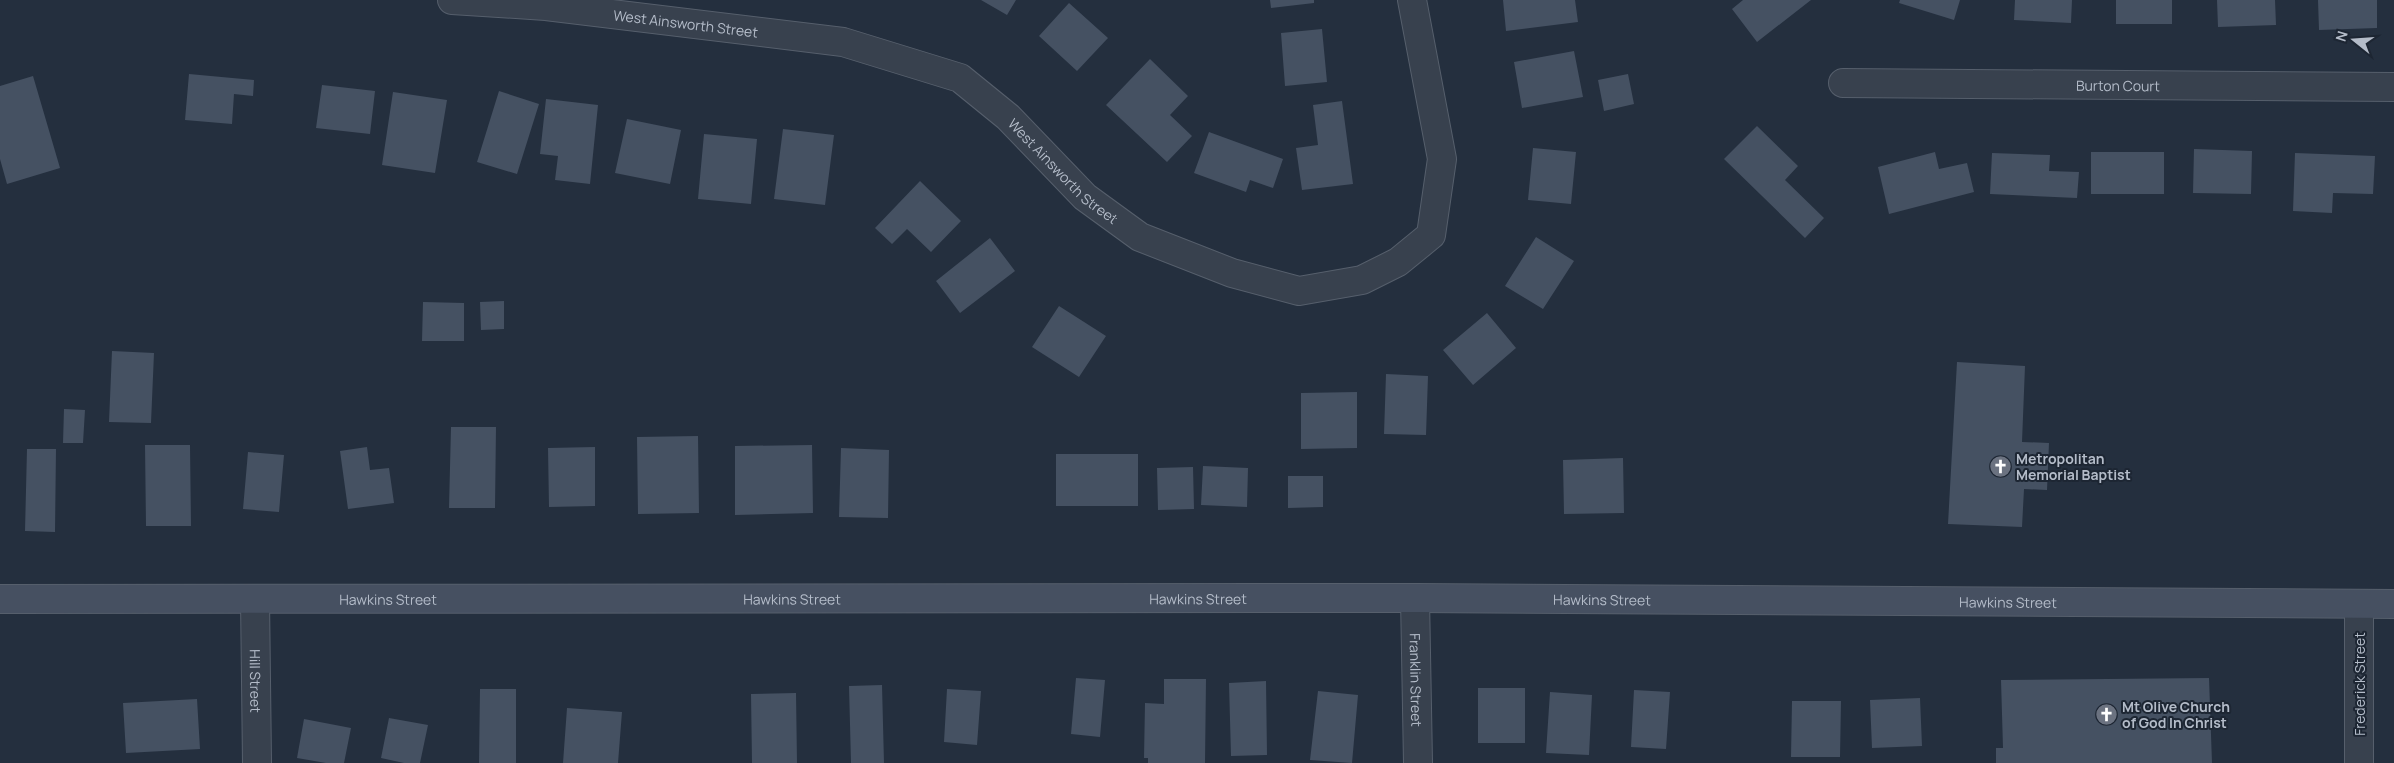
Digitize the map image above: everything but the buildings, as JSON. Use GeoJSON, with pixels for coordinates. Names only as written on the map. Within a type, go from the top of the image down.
{"type":"FeatureCollection","features":[{"type":"Feature","properties":{"kind":"street","name":"West Ainsworth Street"},"geometry":{"type":"LineString","coordinates":[[452,0],[546,6],[843,42],[960,78],[1008,117],[1085,197],[1140,237],[1232,274],[1299,290],[1362,280],[1398,262],[1431,235],[1442,160],[1412,0]]}},
{"type":"Feature","properties":{"kind":"street","name":"Burton Court"},"geometry":{"type":"LineString","coordinates":[[1843,83],[2394,87]]}},
{"type":"Feature","properties":{"kind":"street","name":"Hawkins Street"},"geometry":{"type":"LineString","coordinates":[[0,598],[255,600],[1415,598],[2394,604]]}},
{"type":"Feature","properties":{"kind":"street","name":"Franklin Street"},"geometry":{"type":"LineString","coordinates":[[1415,598],[1418,763]]}},
{"type":"Feature","properties":{"kind":"street","name":"Hill Street"},"geometry":{"type":"LineString","coordinates":[[255,600],[257,763]]}},
{"type":"Feature","properties":{"kind":"street","name":"Frederick Street"},"geometry":{"type":"LineString","coordinates":[[2359,604],[2359,763]]}},
{"type":"Feature","properties":{"kind":"place","name":"Metropolitan Memorial Baptist"},"geometry":{"type":"Point","coordinates":[2000,466]}},
{"type":"Feature","properties":{"kind":"place","name":"Mt Olive Church of God In Christ"},"geometry":{"type":"Point","coordinates":[2106,714]}}]}
